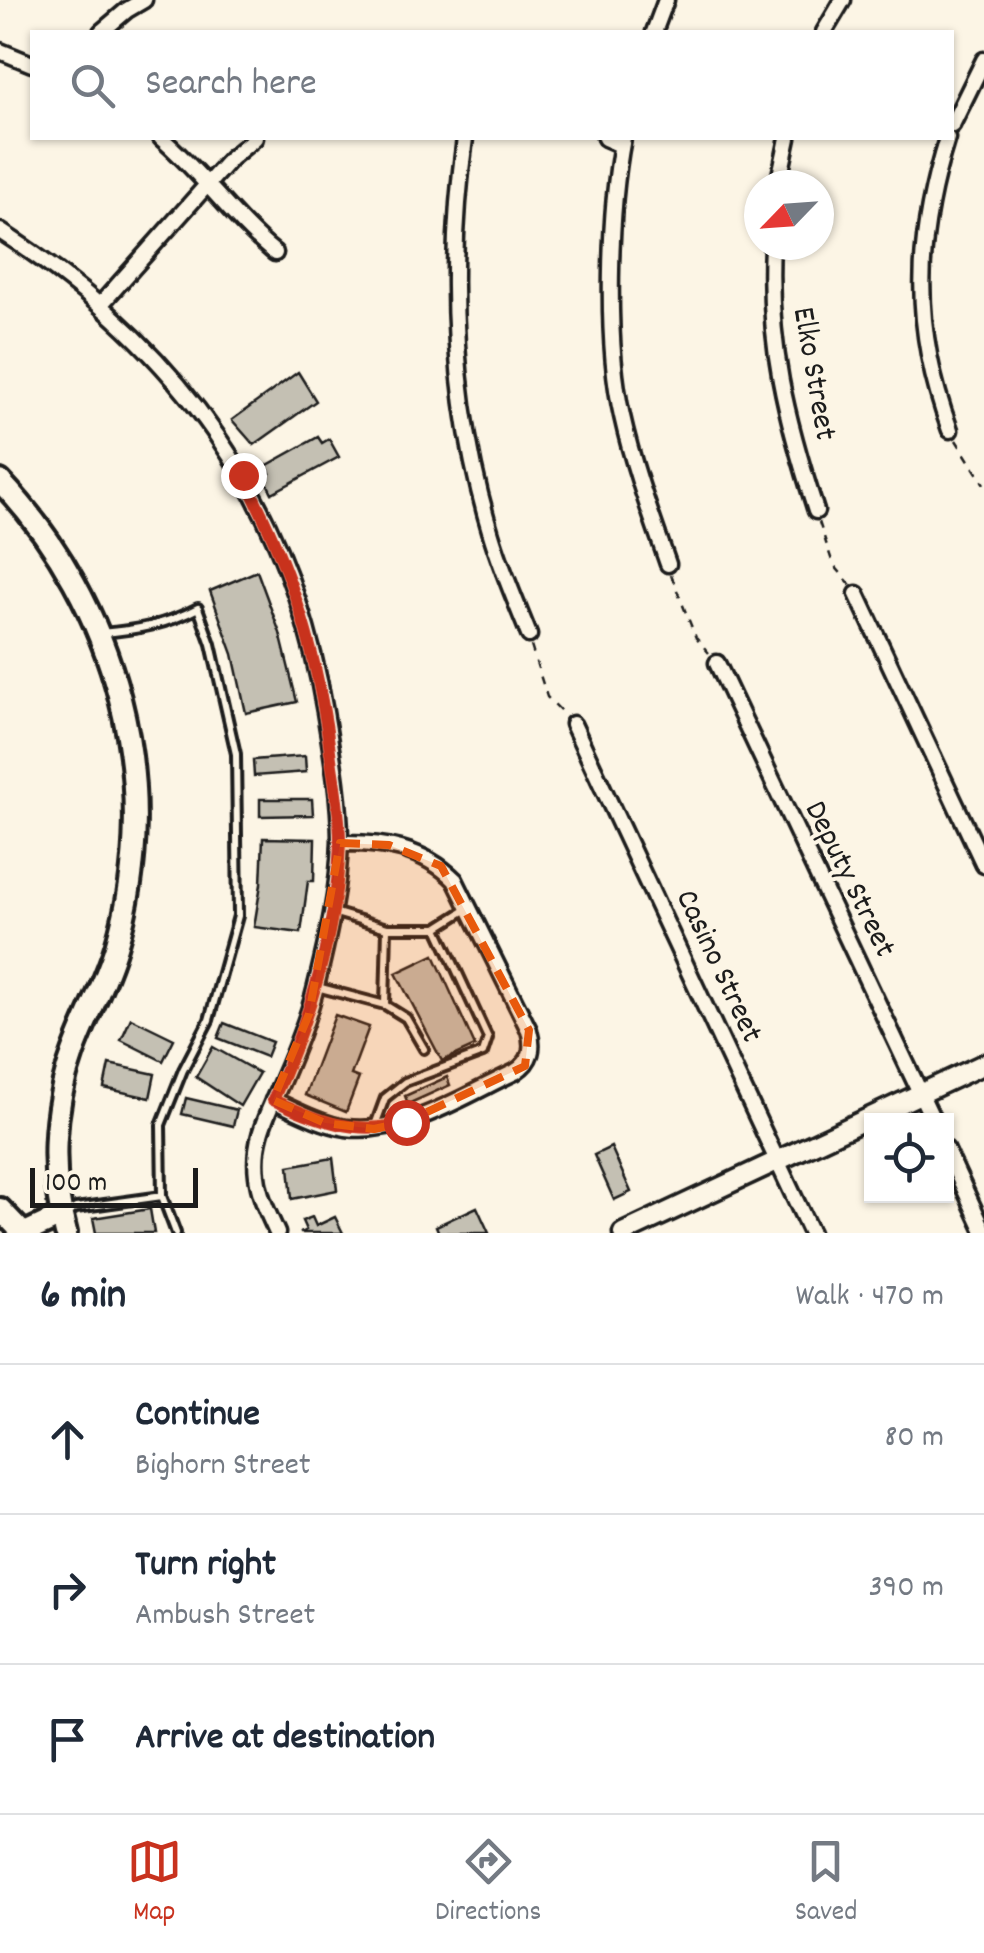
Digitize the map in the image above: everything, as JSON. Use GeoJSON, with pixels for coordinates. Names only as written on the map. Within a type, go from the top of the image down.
{"type":"FeatureCollection","features":[{"type":"Feature","properties":{"kind":"main road"},"geometry":{"type":"LineString","coordinates":[[0,481],[47,534],[73,577],[99,634],[128,727],[134,800],[132,856],[117,945],[72,1055],[62,1090],[56,1132],[56,1184],[64,1224],[24,1233],[0,1209]]}},
{"type":"Feature","properties":{"kind":"street"},"geometry":{"type":"LineString","coordinates":[[104,30],[144,0]]}},
{"type":"Feature","properties":{"kind":"street"},"geometry":{"type":"LineString","coordinates":[[655,30],[666,0]]}},
{"type":"Feature","properties":{"kind":"street"},"geometry":{"type":"LineString","coordinates":[[825,30],[843,0]]}},
{"type":"Feature","properties":{"kind":"street"},"geometry":{"type":"LineString","coordinates":[[0,52],[30,63]]}},
{"type":"Feature","properties":{"kind":"street"},"geometry":{"type":"LineString","coordinates":[[954,121],[984,60]]}},
{"type":"Feature","properties":{"kind":"street"},"geometry":{"type":"LineString","coordinates":[[163,140],[191,164],[226,208],[274,252]]}},
{"type":"Feature","properties":{"kind":"street"},"geometry":{"type":"LineString","coordinates":[[101,304],[207,185],[253,140]]}},
{"type":"Feature","properties":{"kind":"street"},"geometry":{"type":"LineString","coordinates":[[465,140],[456,207],[454,287],[463,407],[476,482],[528,635]]}},
{"type":"Feature","properties":{"kind":"street"},"geometry":{"type":"LineString","coordinates":[[781,170],[788,140]]}},
{"type":"Feature","properties":{"kind":"street"},"geometry":{"type":"LineString","coordinates":[[946,140],[925,222],[921,306],[935,388],[950,430]]}},
{"type":"Feature","properties":{"kind":"street"},"geometry":{"type":"LineString","coordinates":[[622,141],[612,278],[614,360],[626,430],[668,564]]}},
{"type":"Feature","properties":{"kind":"street"},"geometry":{"type":"LineString","coordinates":[[0,231],[101,304],[165,370],[218,435],[277,542],[304,617],[319,678],[340,843],[332,912],[316,987],[261,1124],[256,1148],[262,1200],[277,1233]]}},
{"type":"Feature","properties":{"kind":"street","name":"Elko Street"},"geometry":{"type":"LineString","coordinates":[[772,260],[772,324],[778,375],[816,511]]}},
{"type":"Feature","properties":{"kind":"street"},"geometry":{"type":"LineString","coordinates":[[857,594],[984,866]]}},
{"type":"Feature","properties":{"kind":"street","name":"Deputy Street"},"geometry":{"type":"LineString","coordinates":[[717,663],[930,1113]]}},
{"type":"Feature","properties":{"kind":"street","name":"Casino Street"},"geometry":{"type":"LineString","coordinates":[[573,724],[811,1233]]}},
{"type":"Feature","properties":{"kind":"street"},"geometry":{"type":"LineString","coordinates":[[273,1100],[325,1123],[374,1129],[406,1122],[516,1072],[528,1061],[532,1050],[529,1030],[455,880],[423,855],[389,845],[340,843]]}},
{"type":"Feature","properties":{"kind":"street"},"geometry":{"type":"LineString","coordinates":[[633,1231],[984,1064]]}},
{"type":"Feature","properties":{"kind":"street"},"geometry":{"type":"LineString","coordinates":[[954,1167],[984,1231]]}},
{"type":"Feature","properties":{"kind":"lane"},"geometry":{"type":"LineString","coordinates":[[99,634],[170,623],[198,608],[211,644],[236,754],[238,916],[208,1020],[161,1125],[162,1196],[176,1233]]}},
{"type":"Feature","properties":{"kind":"lane"},"geometry":{"type":"LineString","coordinates":[[332,912],[386,928],[437,928],[470,907]]}},
{"type":"Feature","properties":{"kind":"lane"},"geometry":{"type":"LineString","coordinates":[[385,1005],[386,928]]}},
{"type":"Feature","properties":{"kind":"lane"},"geometry":{"type":"LineString","coordinates":[[374,1129],[385,1098],[404,1082],[483,1053],[488,1038],[437,928]]}},
{"type":"Feature","properties":{"kind":"lane"},"geometry":{"type":"LineString","coordinates":[[316,987],[385,1005],[406,1018],[424,1048]]}},
{"type":"Feature","properties":{"kind":"lane"},"geometry":{"type":"LineString","coordinates":[[64,1224],[76,1208],[162,1196]]}},
{"type":"Feature","properties":{"kind":"path"},"geometry":{"type":"LineString","coordinates":[[950,430],[984,484]]}},
{"type":"Feature","properties":{"kind":"path"},"geometry":{"type":"LineString","coordinates":[[816,511],[833,564],[857,594]]}},
{"type":"Feature","properties":{"kind":"path"},"geometry":{"type":"LineString","coordinates":[[668,564],[675,592],[696,638],[717,663]]}},
{"type":"Feature","properties":{"kind":"path"},"geometry":{"type":"LineString","coordinates":[[528,635],[547,697],[573,724]]}},
{"type":"Feature","properties":{"kind":"highlighted area"},"geometry":{"type":"Polygon","coordinates":[[[340,843],[389,845],[441,866],[529,1030],[525,1066],[406,1122],[374,1129],[325,1123],[273,1100],[309,1014],[340,843]]]}},
{"type":"Feature","properties":{"kind":"building"},"geometry":{"type":"Polygon","coordinates":[[[298,372],[316,401],[254,445],[232,420],[298,372]]]}},
{"type":"Feature","properties":{"kind":"building"},"geometry":{"type":"Polygon","coordinates":[[[318,437],[322,443],[329,439],[339,457],[272,493],[264,477],[270,473],[266,466],[318,437]]]}},
{"type":"Feature","properties":{"kind":"building"},"geometry":{"type":"Polygon","coordinates":[[[257,571],[280,633],[297,702],[246,713],[233,654],[210,591],[257,571]]]}},
{"type":"Feature","properties":{"kind":"building"},"geometry":{"type":"Polygon","coordinates":[[[305,756],[306,772],[254,776],[253,760],[305,756]]]}},
{"type":"Feature","properties":{"kind":"building"},"geometry":{"type":"Polygon","coordinates":[[[260,799],[312,799],[313,815],[260,816],[260,799]]]}},
{"type":"Feature","properties":{"kind":"building"},"geometry":{"type":"Polygon","coordinates":[[[263,838],[315,839],[314,881],[308,881],[301,933],[254,927],[263,838]]]}},
{"type":"Feature","properties":{"kind":"building"},"geometry":{"type":"Polygon","coordinates":[[[434,955],[475,1046],[442,1061],[396,973],[434,955]]]}},
{"type":"Feature","properties":{"kind":"building"},"geometry":{"type":"Polygon","coordinates":[[[335,1015],[369,1027],[351,1075],[359,1078],[346,1112],[305,1095],[335,1015]]]}},
{"type":"Feature","properties":{"kind":"building"},"geometry":{"type":"Polygon","coordinates":[[[131,1018],[174,1039],[163,1061],[121,1040],[131,1018]]]}},
{"type":"Feature","properties":{"kind":"building"},"geometry":{"type":"Polygon","coordinates":[[[224,1023],[272,1042],[266,1057],[218,1038],[224,1023]]]}},
{"type":"Feature","properties":{"kind":"building"},"geometry":{"type":"Polygon","coordinates":[[[213,1047],[259,1073],[240,1106],[196,1077],[213,1047]]]}},
{"type":"Feature","properties":{"kind":"building"},"geometry":{"type":"Polygon","coordinates":[[[109,1064],[155,1074],[150,1098],[104,1088],[109,1064]]]}},
{"type":"Feature","properties":{"kind":"building"},"geometry":{"type":"Polygon","coordinates":[[[447,1077],[450,1085],[408,1104],[405,1096],[447,1077]]]}},
{"type":"Feature","properties":{"kind":"building"},"geometry":{"type":"Polygon","coordinates":[[[186,1098],[237,1110],[233,1126],[182,1114],[186,1098]]]}},
{"type":"Feature","properties":{"kind":"building"},"geometry":{"type":"Polygon","coordinates":[[[611,1147],[631,1192],[614,1200],[594,1155],[611,1147]]]}},
{"type":"Feature","properties":{"kind":"building"},"geometry":{"type":"Polygon","coordinates":[[[333,1158],[337,1190],[292,1199],[289,1166],[333,1158]]]}},
{"type":"Feature","properties":{"kind":"building"},"geometry":{"type":"Polygon","coordinates":[[[477,1207],[489,1233],[439,1233],[436,1226],[477,1207]]]}},
{"type":"Feature","properties":{"kind":"building"},"geometry":{"type":"Polygon","coordinates":[[[150,1209],[154,1233],[96,1233],[93,1218],[150,1209]]]}},
{"type":"Feature","properties":{"kind":"building"},"geometry":{"type":"Polygon","coordinates":[[[312,1217],[316,1226],[335,1217],[343,1233],[300,1233],[306,1230],[302,1221],[312,1217]]]}},
{"type":"Feature","properties":{"kind":"route"},"geometry":{"type":"LineString","coordinates":[[243,475],[277,542],[304,617],[329,736],[340,843],[332,912],[316,987],[273,1100],[346,1128],[374,1129],[406,1122]]}}]}
